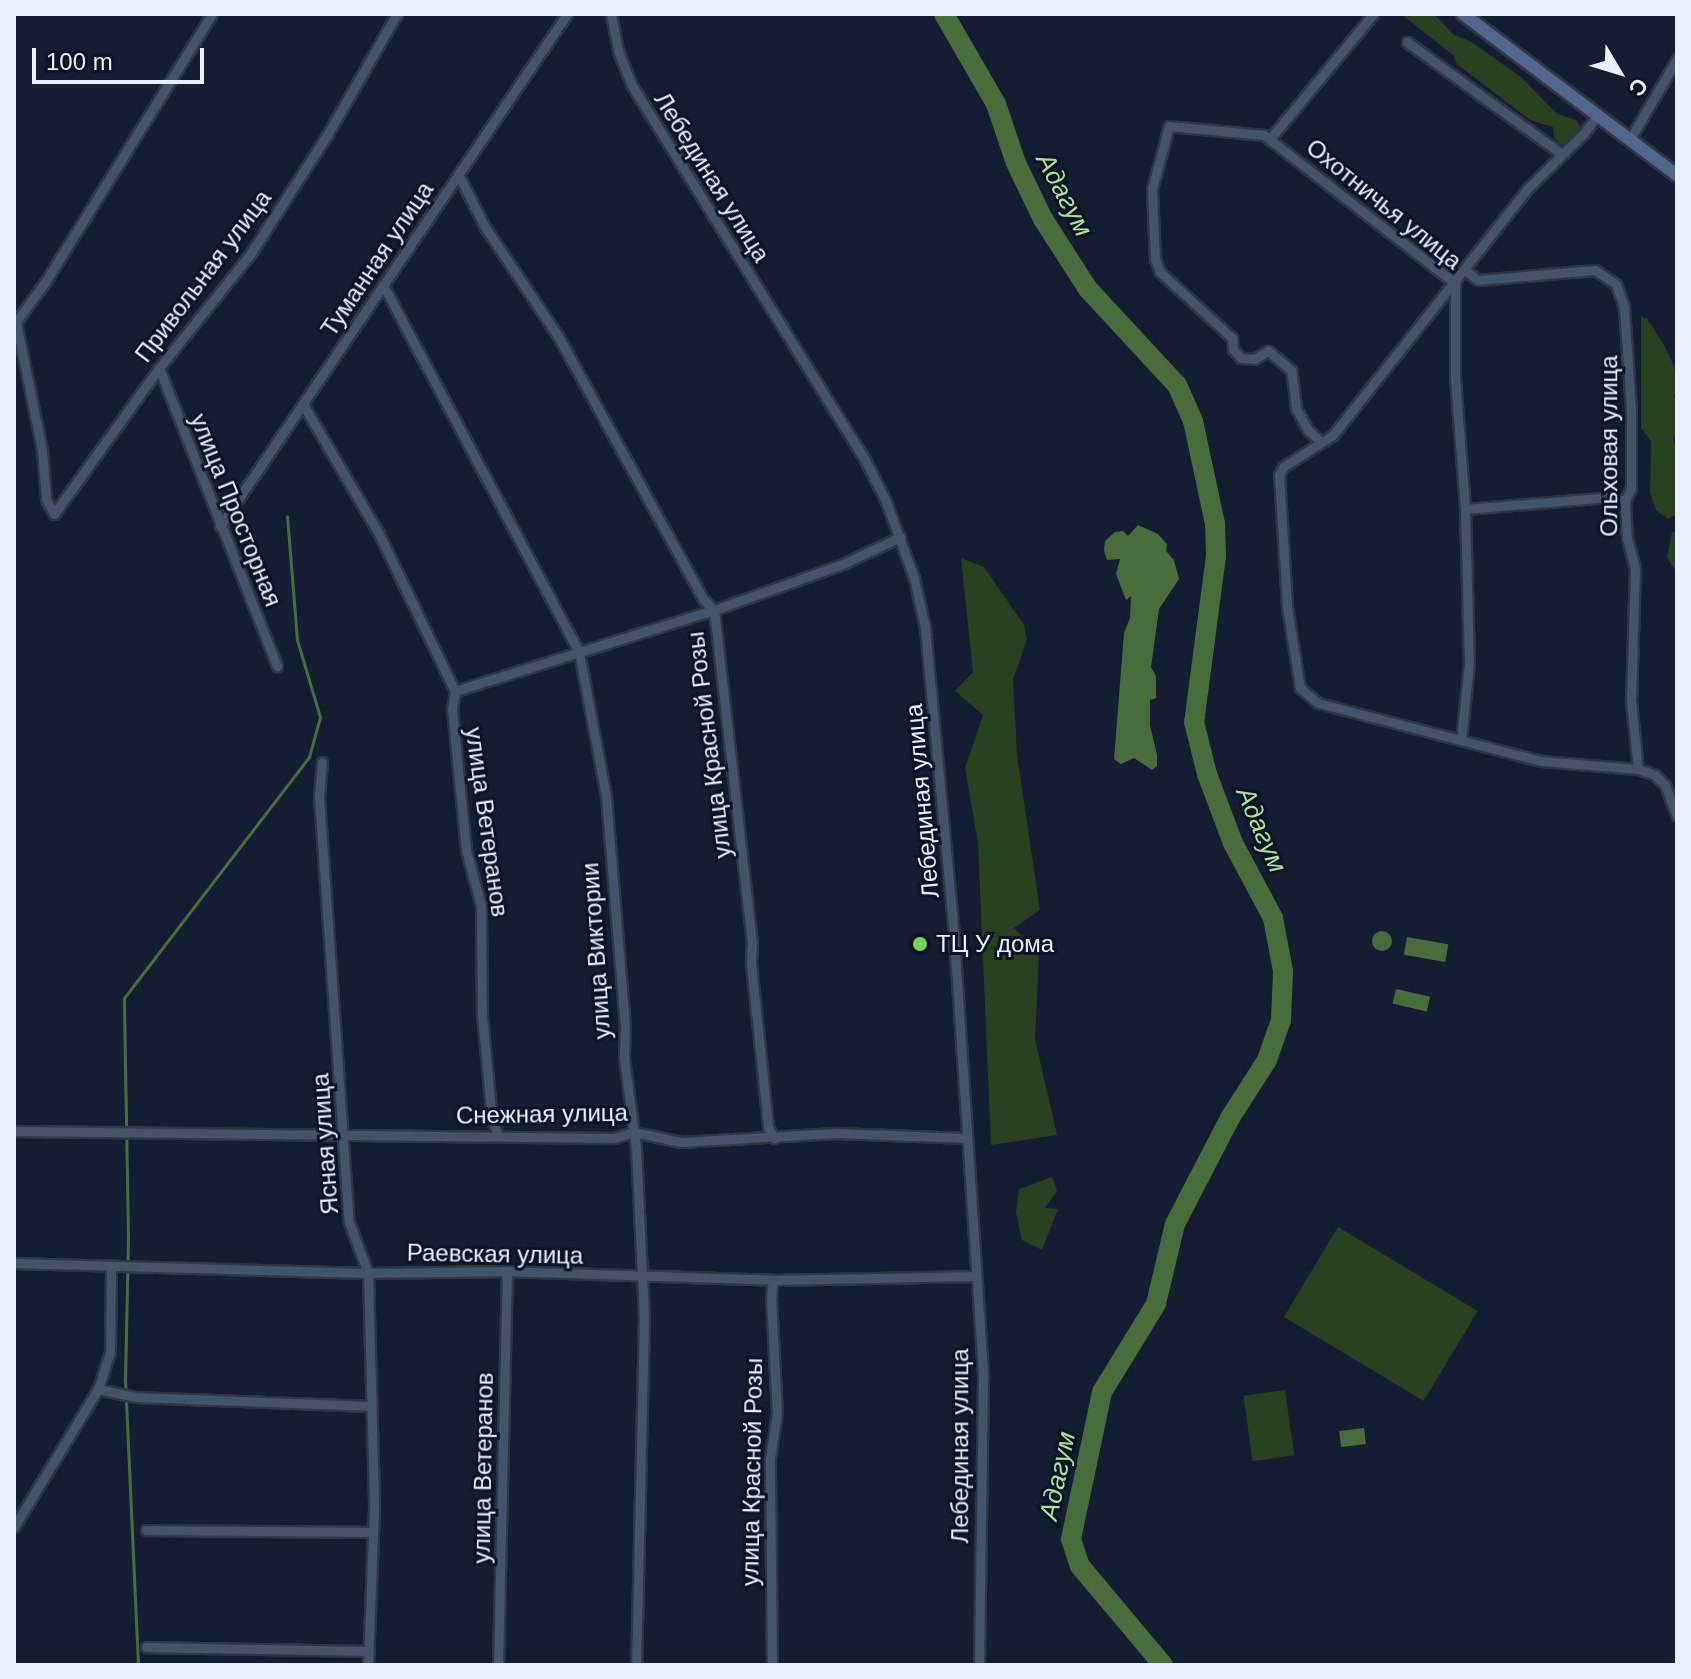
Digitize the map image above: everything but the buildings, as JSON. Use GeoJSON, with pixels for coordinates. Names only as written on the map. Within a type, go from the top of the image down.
{"type":"FeatureCollection","features":[{"type":"Feature","properties":{"kind":"main road"},"geometry":{"type":"LineString","coordinates":[[1463,14],[1677,175]]}},
{"type":"Feature","properties":{"kind":"street"},"geometry":{"type":"LineString","coordinates":[[15,324],[45,282],[212,14]]}},
{"type":"Feature","properties":{"kind":"street","name":"Привольная улица"},"geometry":{"type":"LineString","coordinates":[[15,324],[42,450],[46,499],[54,514],[159,368],[251,253],[327,135],[397,14]]}},
{"type":"Feature","properties":{"kind":"street","name":"Туманная улица"},"geometry":{"type":"LineString","coordinates":[[220,526],[567,14]]}},
{"type":"Feature","properties":{"kind":"street","name":"Лебединая улица"},"geometry":{"type":"LineString","coordinates":[[611,14],[618,51],[631,84],[865,460],[900,537],[914,578],[930,670],[983,1378],[979,1665]]}},
{"type":"Feature","properties":{"kind":"street"},"geometry":{"type":"LineString","coordinates":[[1270,139],[1373,14]]}},
{"type":"Feature","properties":{"kind":"street"},"geometry":{"type":"LineString","coordinates":[[1407,42],[1562,154]]}},
{"type":"Feature","properties":{"kind":"street"},"geometry":{"type":"LineString","coordinates":[[1630,139],[1677,59]]}},
{"type":"Feature","properties":{"kind":"street"},"geometry":{"type":"LineString","coordinates":[[1598,115],[1528,188],[1333,435],[1291,460],[1279,475],[1287,607],[1300,688],[1318,703],[1541,761],[1638,769],[1655,775],[1665,785],[1677,816]]}},
{"type":"Feature","properties":{"kind":"street","name":"Охотничья улица"},"geometry":{"type":"LineString","coordinates":[[1321,442],[1308,430],[1296,408],[1291,370],[1268,351],[1254,359],[1241,358],[1233,349],[1232,338],[1160,272],[1155,259],[1152,189],[1169,126],[1264,135],[1455,283],[1455,378],[1465,509],[1469,664],[1461,740]]}},
{"type":"Feature","properties":{"kind":"street","name":"улица Красной Розы"},"geometry":{"type":"LineString","coordinates":[[458,174],[485,227],[558,336],[704,600],[714,610],[751,926],[751,964],[768,1127],[774,1138]]}},
{"type":"Feature","properties":{"kind":"street","name":"Ольховая улица"},"geometry":{"type":"LineString","coordinates":[[1465,270],[1478,280],[1595,270],[1616,284],[1624,307],[1630,352],[1631,488],[1625,501],[1627,538],[1635,567],[1631,701],[1638,769]]}},
{"type":"Feature","properties":{"kind":"street","name":"улица Виктории"},"geometry":{"type":"LineString","coordinates":[[383,285],[579,652],[606,796],[625,1026],[624,1058],[634,1132],[642,1278],[644,1342],[636,1665]]}},
{"type":"Feature","properties":{"kind":"street","name":"улица Просторная"},"geometry":{"type":"LineString","coordinates":[[159,368],[277,666]]}},
{"type":"Feature","properties":{"kind":"street","name":"улица Ветеранов"},"geometry":{"type":"LineString","coordinates":[[304,406],[378,532],[455,691],[452,709],[466,850],[481,906],[482,1016],[492,1120],[498,1136]]}},
{"type":"Feature","properties":{"kind":"street"},"geometry":{"type":"LineString","coordinates":[[1465,509],[1610,497],[1625,501]]}},
{"type":"Feature","properties":{"kind":"street"},"geometry":{"type":"LineString","coordinates":[[455,691],[714,610],[857,558],[900,537]]}},
{"type":"Feature","properties":{"kind":"street","name":"Ясная улица"},"geometry":{"type":"LineString","coordinates":[[322,762],[319,797],[349,1222],[368,1273],[372,1532],[368,1665]]}},
{"type":"Feature","properties":{"kind":"street","name":"Снежная улица"},"geometry":{"type":"LineString","coordinates":[[14,1131],[614,1138],[634,1132],[681,1142],[836,1133],[966,1138]]}},
{"type":"Feature","properties":{"kind":"street","name":"Раевская улица"},"geometry":{"type":"LineString","coordinates":[[14,1263],[368,1273],[507,1271],[642,1278],[773,1280],[975,1276]]}},
{"type":"Feature","properties":{"kind":"street"},"geometry":{"type":"LineString","coordinates":[[14,1527],[98,1389],[110,1352],[111,1266]]}},
{"type":"Feature","properties":{"kind":"street","name":"улица Ветеранов"},"geometry":{"type":"LineString","coordinates":[[498,1665],[507,1271]]}},
{"type":"Feature","properties":{"kind":"street","name":"улица Красной Розы"},"geometry":{"type":"LineString","coordinates":[[772,1665],[770,1458],[777,1413],[771,1297],[773,1280]]}},
{"type":"Feature","properties":{"kind":"street"},"geometry":{"type":"LineString","coordinates":[[98,1389],[136,1397],[371,1406]]}},
{"type":"Feature","properties":{"kind":"street"},"geometry":{"type":"LineString","coordinates":[[146,1530],[372,1532]]}},
{"type":"Feature","properties":{"kind":"street"},"geometry":{"type":"LineString","coordinates":[[146,1647],[368,1651]]}},
{"type":"Feature","properties":{"kind":"shaded area"},"geometry":{"type":"Polygon","coordinates":[[[1401,14],[1434,14],[1454,35],[1470,41],[1521,77],[1557,114],[1576,120],[1581,128],[1579,134],[1561,145],[1554,137],[1553,127],[1530,120],[1457,64],[1453,55],[1401,14]]]}},
{"type":"Feature","properties":{"kind":"shaded area"},"geometry":{"type":"Polygon","coordinates":[[[1641,317],[1647,318],[1664,345],[1674,366],[1677,382],[1674,397],[1677,401],[1677,434],[1673,438],[1677,453],[1677,514],[1668,519],[1656,510],[1650,493],[1651,441],[1641,428],[1641,317]]]}},
{"type":"Feature","properties":{"kind":"shaded area"},"geometry":{"type":"Polygon","coordinates":[[[1138,525],[1158,534],[1167,544],[1166,551],[1174,560],[1179,579],[1159,609],[1151,667],[1156,676],[1156,698],[1150,700],[1150,725],[1157,755],[1157,766],[1152,770],[1134,758],[1121,764],[1114,759],[1124,633],[1130,618],[1131,596],[1126,600],[1116,574],[1120,559],[1107,560],[1104,550],[1105,541],[1115,532],[1123,531],[1128,536],[1138,525]]]}},
{"type":"Feature","properties":{"kind":"shaded area"},"geometry":{"type":"Polygon","coordinates":[[[1672,532],[1677,533],[1677,573],[1667,558],[1672,532]]]}},
{"type":"Feature","properties":{"kind":"shaded area"},"geometry":{"type":"Polygon","coordinates":[[[961,558],[984,567],[1024,625],[1027,639],[1013,680],[1017,755],[1040,910],[1014,928],[1039,954],[1035,1039],[1057,1135],[991,1145],[978,843],[965,768],[983,715],[955,691],[973,672],[961,558]]]}},
{"type":"Feature","properties":{"kind":"shaded area"},"geometry":{"type":"Polygon","coordinates":[[[1382,931],[1389,934],[1392,941],[1389,948],[1382,951],[1375,948],[1372,941],[1375,934],[1382,931]]]}},
{"type":"Feature","properties":{"kind":"shaded area"},"geometry":{"type":"Polygon","coordinates":[[[1407,937],[1448,944],[1445,962],[1404,955],[1407,937]]]}},
{"type":"Feature","properties":{"kind":"shaded area"},"geometry":{"type":"Polygon","coordinates":[[[1396,989],[1430,997],[1427,1011],[1393,1004],[1396,989]]]}},
{"type":"Feature","properties":{"kind":"shaded area"},"geometry":{"type":"Polygon","coordinates":[[[1052,1177],[1057,1191],[1045,1208],[1058,1209],[1042,1250],[1022,1240],[1016,1213],[1019,1189],[1052,1177]]]}},
{"type":"Feature","properties":{"kind":"shaded area"},"geometry":{"type":"Polygon","coordinates":[[[1338,1227],[1478,1311],[1424,1401],[1284,1317],[1338,1227]]]}},
{"type":"Feature","properties":{"kind":"shaded area"},"geometry":{"type":"Polygon","coordinates":[[[1285,1390],[1294,1455],[1253,1461],[1243,1396],[1285,1390]]]}},
{"type":"Feature","properties":{"kind":"shaded area"},"geometry":{"type":"Polygon","coordinates":[[[1364,1428],[1366,1444],[1341,1447],[1339,1431],[1364,1428]]]}},
{"type":"Feature","properties":{"kind":"waterway","name":"Адагум"},"geometry":{"type":"LineString","coordinates":[[944,14],[996,104],[1016,163],[1043,219],[1088,289],[1177,385],[1193,421],[1215,524],[1216,556],[1194,722],[1207,774],[1233,843],[1273,918],[1283,971],[1281,1020],[1267,1060],[1230,1118],[1175,1224],[1156,1304],[1102,1392],[1071,1539],[1080,1566],[1163,1665]]}},
{"type":"Feature","properties":{"kind":"waterway"},"geometry":{"type":"LineString","coordinates":[[138,1665],[125,1381],[128,1236],[124,998],[309,757],[320,717],[297,640],[287,516]]}},
{"type":"Feature","properties":{"kind":"place","name":"ТЦ У дома"},"geometry":{"type":"Point","coordinates":[920,944]}}]}
